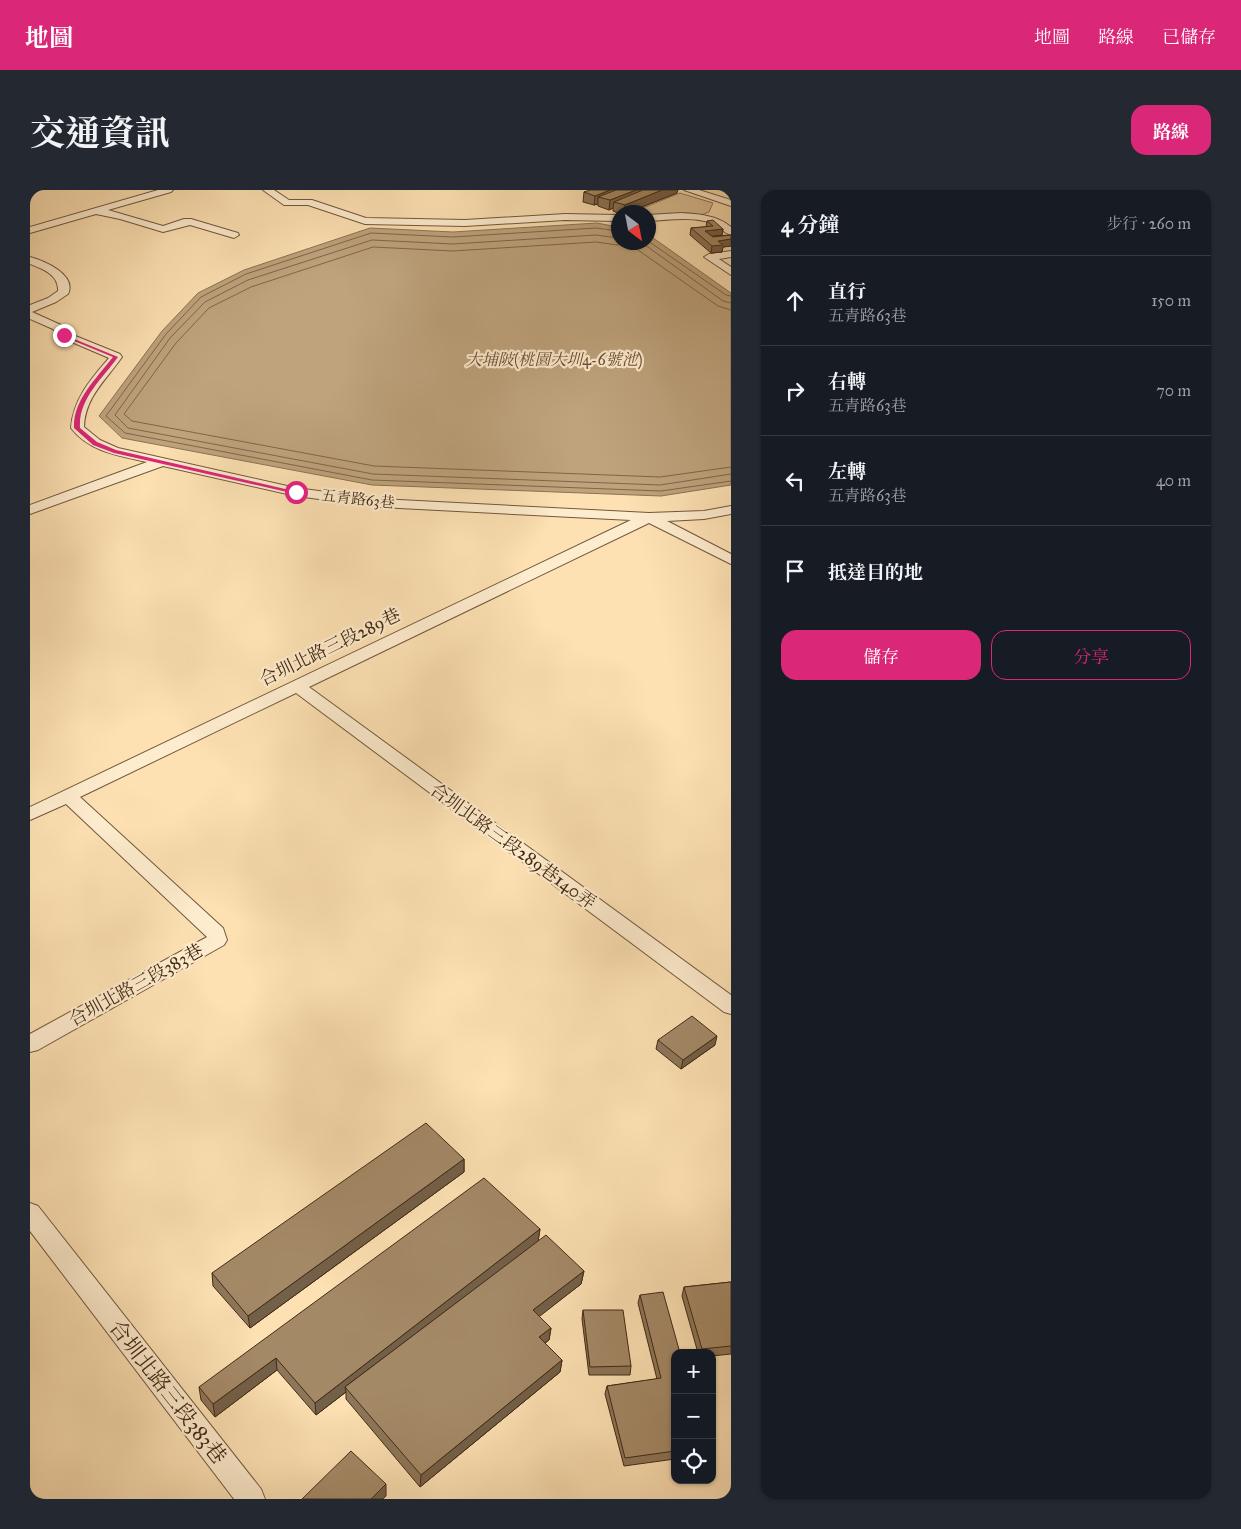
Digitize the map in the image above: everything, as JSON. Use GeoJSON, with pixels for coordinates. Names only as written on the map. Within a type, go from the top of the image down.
{"type":"FeatureCollection","features":[{"type":"Feature","properties":{"kind":"street"},"geometry":{"type":"LineString","coordinates":[[30,230],[168,190]]}},
{"type":"Feature","properties":{"kind":"street"},"geometry":{"type":"LineString","coordinates":[[268,190],[287,203],[309,202],[365,222],[465,223],[565,217],[611,218]]}},
{"type":"Feature","properties":{"kind":"street"},"geometry":{"type":"LineString","coordinates":[[689,190],[731,203]]}},
{"type":"Feature","properties":{"kind":"street"},"geometry":{"type":"LineString","coordinates":[[708,190],[731,197]]}},
{"type":"Feature","properties":{"kind":"street"},"geometry":{"type":"LineString","coordinates":[[95,211],[122,216],[163,229],[184,222],[191,222],[234,235]]}},
{"type":"Feature","properties":{"kind":"street"},"geometry":{"type":"LineString","coordinates":[[656,218],[700,217],[722,225],[731,232]]}},
{"type":"Feature","properties":{"kind":"street"},"geometry":{"type":"LineString","coordinates":[[731,254],[709,257],[731,272]]}},
{"type":"Feature","properties":{"kind":"street"},"geometry":{"type":"LineString","coordinates":[[30,260],[46,266],[62,279],[65,286],[64,292],[52,300],[30,309]]}},
{"type":"Feature","properties":{"kind":"street","name":"五青路63巷"},"geometry":{"type":"LineString","coordinates":[[30,315],[57,327],[64,335],[116,357],[81,403],[76,416],[77,428],[95,443],[114,452],[296,492],[380,502],[649,517],[731,560]]}},
{"type":"Feature","properties":{"kind":"street"},"geometry":{"type":"LineString","coordinates":[[30,510],[161,462]]}},
{"type":"Feature","properties":{"kind":"street"},"geometry":{"type":"LineString","coordinates":[[649,517],[704,514],[731,510]]}},
{"type":"Feature","properties":{"kind":"street","name":"合圳北路三段289巷"},"geometry":{"type":"LineString","coordinates":[[30,814],[649,517]]}},
{"type":"Feature","properties":{"kind":"street","name":"合圳北路三段289巷140弄"},"geometry":{"type":"LineString","coordinates":[[296,686],[731,1006]]}},
{"type":"Feature","properties":{"kind":"street","name":"合圳北路三段383巷"},"geometry":{"type":"LineString","coordinates":[[30,1044],[217,940],[216,933],[68,796]]}},
{"type":"Feature","properties":{"kind":"street","name":"合圳北路三段383巷"},"geometry":{"type":"LineString","coordinates":[[30,1213],[251,1499]]}},
{"type":"Feature","properties":{"kind":"shaded area"},"geometry":{"type":"Polygon","coordinates":[[[680,193],[713,203],[709,212],[701,215],[656,216],[656,205],[650,205],[680,193]]]}},
{"type":"Feature","properties":{"kind":"water","name":"大埔陂(桃園大圳4-6號池)"},"geometry":{"type":"Polygon","coordinates":[[[597,223],[611,226],[611,250],[656,250],[656,240],[731,293],[731,485],[661,496],[372,485],[122,438],[99,416],[162,331],[198,293],[244,270],[370,228],[453,232],[597,223]]]}},
{"type":"Feature","properties":{"kind":"building"},"geometry":{"type":"Polygon","coordinates":[[[590,190],[610,190],[595,196],[584,192],[590,190]]]}},
{"type":"Feature","properties":{"kind":"building"},"geometry":{"type":"Polygon","coordinates":[[[616,190],[636,190],[610,200],[598,197],[616,190]]]}},
{"type":"Feature","properties":{"kind":"building"},"geometry":{"type":"Polygon","coordinates":[[[643,190],[662,190],[625,205],[614,202],[643,190]]]}},
{"type":"Feature","properties":{"kind":"building"},"geometry":{"type":"Polygon","coordinates":[[[713,220],[723,229],[705,231],[713,237],[731,235],[731,239],[718,241],[723,245],[712,246],[691,228],[713,226],[707,221],[713,220]]]}},
{"type":"Feature","properties":{"kind":"building"},"geometry":{"type":"Polygon","coordinates":[[[692,1016],[717,1036],[683,1060],[658,1040],[692,1016]]]}},
{"type":"Feature","properties":{"kind":"building"},"geometry":{"type":"Polygon","coordinates":[[[426,1123],[464,1159],[248,1316],[212,1273],[426,1123]]]}},
{"type":"Feature","properties":{"kind":"building"},"geometry":{"type":"Polygon","coordinates":[[[484,1178],[540,1229],[315,1403],[276,1358],[213,1404],[199,1387],[484,1178]]]}},
{"type":"Feature","properties":{"kind":"building"},"geometry":{"type":"Polygon","coordinates":[[[546,1235],[584,1271],[533,1310],[551,1328],[539,1337],[562,1360],[421,1475],[345,1387],[546,1235]]]}},
{"type":"Feature","properties":{"kind":"building"},"geometry":{"type":"Polygon","coordinates":[[[731,1282],[731,1346],[702,1349],[684,1287],[731,1282]]]}},
{"type":"Feature","properties":{"kind":"building"},"geometry":{"type":"Polygon","coordinates":[[[663,1292],[679,1349],[671,1349],[671,1452],[625,1458],[607,1386],[661,1378],[640,1295],[663,1292]]]}},
{"type":"Feature","properties":{"kind":"building"},"geometry":{"type":"Polygon","coordinates":[[[583,1310],[623,1310],[631,1366],[590,1367],[583,1310]]]}},
{"type":"Feature","properties":{"kind":"building"},"geometry":{"type":"Polygon","coordinates":[[[351,1451],[386,1484],[371,1499],[302,1499],[351,1451]]]}},
{"type":"Feature","properties":{"kind":"route"},"geometry":{"type":"LineString","coordinates":[[64,335],[113,354],[116,357],[81,403],[76,416],[77,428],[95,443],[114,452],[296,492]]}}]}
